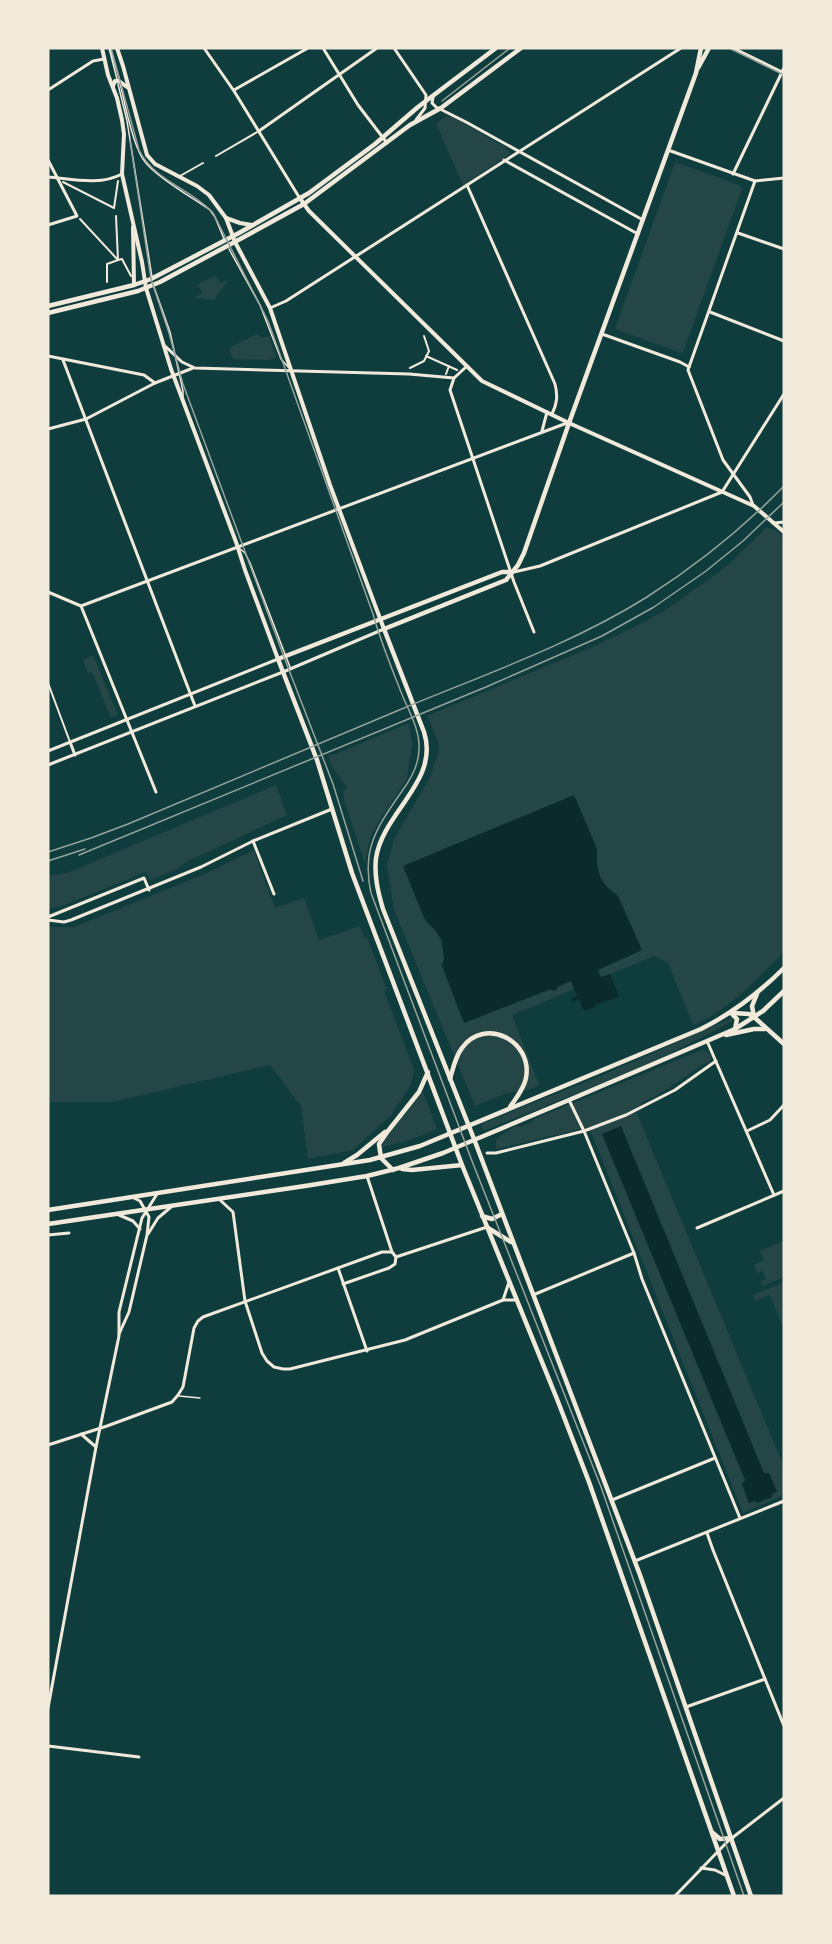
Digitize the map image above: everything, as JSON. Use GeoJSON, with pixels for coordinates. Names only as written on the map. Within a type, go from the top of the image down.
{"type":"FeatureCollection","features":[{"type":"Feature","properties":{"kind":"main road"},"geometry":{"type":"LineString","coordinates":[[102,48],[122,120],[124,141],[121,180],[132,214],[146,288],[173,376],[317,760],[352,873],[455,1147],[589,1482],[734,1896]]}},
{"type":"Feature","properties":{"kind":"main road"},"geometry":{"type":"LineString","coordinates":[[117,48],[145,148],[151,160],[209,195],[226,218],[234,239],[270,308],[339,509],[424,732],[427,741],[425,768],[384,834],[376,858],[378,890],[383,909],[474,1139],[635,1561],[751,1896]]}},
{"type":"Feature","properties":{"kind":"main road"},"geometry":{"type":"LineString","coordinates":[[234,239],[315,189],[496,48]]}},
{"type":"Feature","properties":{"kind":"main road"},"geometry":{"type":"LineString","coordinates":[[48,306],[145,281],[304,204],[410,125],[441,108],[522,48]]}},
{"type":"Feature","properties":{"kind":"main road"},"geometry":{"type":"LineString","coordinates":[[696,73],[701,48]]}},
{"type":"Feature","properties":{"kind":"main road"},"geometry":{"type":"LineString","coordinates":[[384,629],[506,580],[524,553],[696,73],[709,48]]}},
{"type":"Feature","properties":{"kind":"main road"},"geometry":{"type":"LineString","coordinates":[[112,86],[119,81],[130,90]]}},
{"type":"Feature","properties":{"kind":"main road"},"geometry":{"type":"LineString","coordinates":[[299,197],[309,211],[482,381],[569,423],[754,506],[784,532]]}},
{"type":"Feature","properties":{"kind":"main road"},"geometry":{"type":"LineString","coordinates":[[132,214],[134,285]]}},
{"type":"Feature","properties":{"kind":"main road"},"geometry":{"type":"LineString","coordinates":[[226,218],[253,226]]}},
{"type":"Feature","properties":{"kind":"main road"},"geometry":{"type":"LineString","coordinates":[[48,313],[146,288],[226,243]]}},
{"type":"Feature","properties":{"kind":"main road"},"geometry":{"type":"LineString","coordinates":[[278,659],[502,572],[512,572]]}},
{"type":"Feature","properties":{"kind":"main road"},"geometry":{"type":"LineString","coordinates":[[48,1210],[341,1165],[381,1158],[420,1146],[701,1029],[730,1013],[758,993],[784,968]]}},
{"type":"Feature","properties":{"kind":"main road"},"geometry":{"type":"LineString","coordinates":[[48,1224],[367,1176],[396,1169],[569,1100],[735,1029],[754,1017],[784,991]]}},
{"type":"Feature","properties":{"kind":"main road"},"geometry":{"type":"LineString","coordinates":[[754,1017],[752,1006],[758,993]]}},
{"type":"Feature","properties":{"kind":"main road"},"geometry":{"type":"LineString","coordinates":[[730,1013],[739,1012],[754,1017],[784,1044]]}},
{"type":"Feature","properties":{"kind":"main road"},"geometry":{"type":"LineString","coordinates":[[730,1013],[736,1019],[735,1029]]}},
{"type":"Feature","properties":{"kind":"main road"},"geometry":{"type":"LineString","coordinates":[[715,1038],[754,1029],[766,1029]]}},
{"type":"Feature","properties":{"kind":"main road"},"geometry":{"type":"LineString","coordinates":[[450,1079],[458,1054],[473,1038],[496,1034],[510,1039],[524,1056],[527,1071],[523,1087],[509,1108]]}},
{"type":"Feature","properties":{"kind":"main road"},"geometry":{"type":"LineString","coordinates":[[428,1072],[419,1092],[379,1144],[381,1158],[396,1169],[412,1170],[462,1165]]}},
{"type":"Feature","properties":{"kind":"main road"},"geometry":{"type":"LineString","coordinates":[[341,1165],[387,1131]]}},
{"type":"Feature","properties":{"kind":"main road"},"geometry":{"type":"LineString","coordinates":[[482,1216],[492,1219],[502,1214]]}},
{"type":"Feature","properties":{"kind":"main road"},"geometry":{"type":"LineString","coordinates":[[487,1227],[514,1244]]}},
{"type":"Feature","properties":{"kind":"main road"},"geometry":{"type":"LineString","coordinates":[[712,1833],[720,1839],[732,1838]]}},
{"type":"Feature","properties":{"kind":"street"},"geometry":{"type":"LineString","coordinates":[[204,48],[234,91],[299,197]]}},
{"type":"Feature","properties":{"kind":"street"},"geometry":{"type":"LineString","coordinates":[[234,91],[308,48]]}},
{"type":"Feature","properties":{"kind":"street"},"geometry":{"type":"LineString","coordinates":[[323,48],[358,105],[387,143]]}},
{"type":"Feature","properties":{"kind":"street"},"geometry":{"type":"LineString","coordinates":[[216,156],[259,131],[377,48]]}},
{"type":"Feature","properties":{"kind":"street"},"geometry":{"type":"LineString","coordinates":[[394,48],[427,100],[424,112],[410,125]]}},
{"type":"Feature","properties":{"kind":"street"},"geometry":{"type":"LineString","coordinates":[[270,308],[286,301],[681,48]]}},
{"type":"Feature","properties":{"kind":"street"},"geometry":{"type":"LineString","coordinates":[[733,48],[783,71],[733,174]]}},
{"type":"Feature","properties":{"kind":"street"},"geometry":{"type":"LineString","coordinates":[[48,90],[93,61],[104,59]]}},
{"type":"Feature","properties":{"kind":"street"},"geometry":{"type":"LineString","coordinates":[[434,95],[432,104],[643,220]]}},
{"type":"Feature","properties":{"kind":"street"},"geometry":{"type":"LineString","coordinates":[[668,150],[755,181],[784,178]]}},
{"type":"Feature","properties":{"kind":"street"},"geometry":{"type":"LineString","coordinates":[[48,160],[79,217],[118,260]]}},
{"type":"Feature","properties":{"kind":"street"},"geometry":{"type":"LineString","coordinates":[[504,160],[638,234]]}},
{"type":"Feature","properties":{"kind":"street"},"geometry":{"type":"LineString","coordinates":[[179,177],[203,163]]}},
{"type":"Feature","properties":{"kind":"street"},"geometry":{"type":"LineString","coordinates":[[48,177],[104,180],[122,174]]}},
{"type":"Feature","properties":{"kind":"street"},"geometry":{"type":"LineString","coordinates":[[63,182],[114,208],[121,180]]}},
{"type":"Feature","properties":{"kind":"street"},"geometry":{"type":"LineString","coordinates":[[754,506],[723,460],[688,370],[755,181]]}},
{"type":"Feature","properties":{"kind":"street"},"geometry":{"type":"LineString","coordinates":[[467,185],[555,384],[558,393],[552,414]]}},
{"type":"Feature","properties":{"kind":"street"},"geometry":{"type":"LineString","coordinates":[[116,216],[118,260]]}},
{"type":"Feature","properties":{"kind":"street"},"geometry":{"type":"LineString","coordinates":[[48,225],[79,217]]}},
{"type":"Feature","properties":{"kind":"street"},"geometry":{"type":"LineString","coordinates":[[738,233],[784,249]]}},
{"type":"Feature","properties":{"kind":"street"},"geometry":{"type":"LineString","coordinates":[[107,282],[107,264],[122,259],[131,276]]}},
{"type":"Feature","properties":{"kind":"street"},"geometry":{"type":"LineString","coordinates":[[710,312],[784,341]]}},
{"type":"Feature","properties":{"kind":"street"},"geometry":{"type":"LineString","coordinates":[[602,334],[689,367]]}},
{"type":"Feature","properties":{"kind":"street"},"geometry":{"type":"LineString","coordinates":[[410,368],[424,361],[429,351],[424,336]]}},
{"type":"Feature","properties":{"kind":"street"},"geometry":{"type":"LineString","coordinates":[[165,346],[175,357],[195,368],[410,374],[454,378]]}},
{"type":"Feature","properties":{"kind":"street"},"geometry":{"type":"LineString","coordinates":[[426,356],[457,370]]}},
{"type":"Feature","properties":{"kind":"street"},"geometry":{"type":"LineString","coordinates":[[48,357],[144,375],[154,383]]}},
{"type":"Feature","properties":{"kind":"street"},"geometry":{"type":"LineString","coordinates":[[63,360],[195,706]]}},
{"type":"Feature","properties":{"kind":"street"},"geometry":{"type":"LineString","coordinates":[[446,374],[449,366]]}},
{"type":"Feature","properties":{"kind":"street"},"geometry":{"type":"LineString","coordinates":[[466,367],[454,378],[450,390],[534,632]]}},
{"type":"Feature","properties":{"kind":"street"},"geometry":{"type":"LineString","coordinates":[[48,429],[86,419],[154,383],[195,368]]}},
{"type":"Feature","properties":{"kind":"street"},"geometry":{"type":"LineString","coordinates":[[512,572],[534,568],[722,492],[784,394]]}},
{"type":"Feature","properties":{"kind":"street"},"geometry":{"type":"LineString","coordinates":[[542,432],[547,412]]}},
{"type":"Feature","properties":{"kind":"street"},"geometry":{"type":"LineString","coordinates":[[48,592],[81,606],[569,423]]}},
{"type":"Feature","properties":{"kind":"street"},"geometry":{"type":"LineString","coordinates":[[774,524],[784,522]]}},
{"type":"Feature","properties":{"kind":"street"},"geometry":{"type":"LineString","coordinates":[[81,606],[156,792]]}},
{"type":"Feature","properties":{"kind":"street"},"geometry":{"type":"LineString","coordinates":[[48,765],[291,669],[384,629]]}},
{"type":"Feature","properties":{"kind":"street"},"geometry":{"type":"LineString","coordinates":[[48,751],[278,659]]}},
{"type":"Feature","properties":{"kind":"street"},"geometry":{"type":"LineString","coordinates":[[48,683],[75,755]]}},
{"type":"Feature","properties":{"kind":"street"},"geometry":{"type":"LineString","coordinates":[[48,919],[64,922],[71,920],[149,890],[253,841],[333,809]]}},
{"type":"Feature","properties":{"kind":"street"},"geometry":{"type":"LineString","coordinates":[[253,841],[274,894]]}},
{"type":"Feature","properties":{"kind":"street"},"geometry":{"type":"LineString","coordinates":[[48,919],[144,878],[149,890]]}},
{"type":"Feature","properties":{"kind":"street"},"geometry":{"type":"LineString","coordinates":[[707,1041],[774,1195]]}},
{"type":"Feature","properties":{"kind":"street"},"geometry":{"type":"LineString","coordinates":[[487,1153],[496,1153],[584,1131],[626,1115],[675,1090],[716,1061]]}},
{"type":"Feature","properties":{"kind":"street"},"geometry":{"type":"LineString","coordinates":[[569,1100],[634,1253],[642,1279],[740,1518]]}},
{"type":"Feature","properties":{"kind":"street"},"geometry":{"type":"LineString","coordinates":[[747,1131],[770,1120],[784,1106]]}},
{"type":"Feature","properties":{"kind":"street"},"geometry":{"type":"LineString","coordinates":[[343,1284],[395,1264],[396,1257],[392,1252],[367,1176]]}},
{"type":"Feature","properties":{"kind":"street"},"geometry":{"type":"LineString","coordinates":[[697,1228],[784,1191]]}},
{"type":"Feature","properties":{"kind":"street"},"geometry":{"type":"LineString","coordinates":[[119,1336],[119,1312],[142,1218],[158,1193]]}},
{"type":"Feature","properties":{"kind":"street"},"geometry":{"type":"LineString","coordinates":[[48,1708],[119,1336],[129,1312],[147,1235],[149,1217],[140,1201],[132,1197]]}},
{"type":"Feature","properties":{"kind":"street"},"geometry":{"type":"LineString","coordinates":[[219,1199],[233,1212],[245,1301],[262,1353],[269,1363],[279,1369],[290,1369],[405,1340],[503,1300],[517,1300]]}},
{"type":"Feature","properties":{"kind":"street"},"geometry":{"type":"LineString","coordinates":[[147,1235],[158,1218],[172,1206]]}},
{"type":"Feature","properties":{"kind":"street"},"geometry":{"type":"LineString","coordinates":[[117,1215],[133,1221],[140,1229]]}},
{"type":"Feature","properties":{"kind":"street"},"geometry":{"type":"LineString","coordinates":[[396,1257],[487,1227]]}},
{"type":"Feature","properties":{"kind":"street"},"geometry":{"type":"LineString","coordinates":[[48,1235],[69,1233]]}},
{"type":"Feature","properties":{"kind":"street"},"geometry":{"type":"LineString","coordinates":[[48,1445],[167,1405],[178,1395],[184,1382],[194,1329],[198,1321],[206,1315],[382,1252],[392,1252]]}},
{"type":"Feature","properties":{"kind":"street"},"geometry":{"type":"LineString","coordinates":[[533,1294],[634,1253]]}},
{"type":"Feature","properties":{"kind":"street"},"geometry":{"type":"LineString","coordinates":[[338,1268],[367,1351]]}},
{"type":"Feature","properties":{"kind":"street"},"geometry":{"type":"LineString","coordinates":[[503,1300],[509,1281]]}},
{"type":"Feature","properties":{"kind":"street"},"geometry":{"type":"LineString","coordinates":[[81,1434],[96,1447]]}},
{"type":"Feature","properties":{"kind":"street"},"geometry":{"type":"LineString","coordinates":[[612,1500],[715,1458]]}},
{"type":"Feature","properties":{"kind":"street"},"geometry":{"type":"LineString","coordinates":[[635,1561],[784,1501]]}},
{"type":"Feature","properties":{"kind":"street"},"geometry":{"type":"LineString","coordinates":[[707,1533],[784,1726]]}},
{"type":"Feature","properties":{"kind":"street"},"geometry":{"type":"LineString","coordinates":[[686,1707],[765,1679]]}},
{"type":"Feature","properties":{"kind":"street"},"geometry":{"type":"LineString","coordinates":[[48,1746],[139,1756]]}},
{"type":"Feature","properties":{"kind":"street"},"geometry":{"type":"LineString","coordinates":[[675,1896],[718,1850],[784,1798]]}},
{"type":"Feature","properties":{"kind":"street"},"geometry":{"type":"LineString","coordinates":[[701,1868],[715,1870],[727,1876]]}},
{"type":"Feature","properties":{"kind":"lane"},"geometry":{"type":"LineString","coordinates":[[109,48],[136,143],[145,162],[215,216],[226,243],[260,305],[281,359],[290,370]]}},
{"type":"Feature","properties":{"kind":"lane"},"geometry":{"type":"LineString","coordinates":[[119,81],[153,285],[170,332],[183,391],[183,401]]}},
{"type":"Feature","properties":{"kind":"lane"},"geometry":{"type":"LineString","coordinates":[[238,547],[245,553],[250,563],[291,669]]}},
{"type":"Feature","properties":{"kind":"lane"},"geometry":{"type":"LineString","coordinates":[[178,1395],[200,1398]]}},
{"type":"Feature","properties":{"kind":"shaded area"},"geometry":{"type":"Polygon","coordinates":[[[451,116],[507,148],[510,154],[463,185],[436,123],[451,116]]]}},
{"type":"Feature","properties":{"kind":"shaded area"},"geometry":{"type":"Polygon","coordinates":[[[675,162],[739,185],[742,189],[681,353],[615,329],[675,162]]]}},
{"type":"Feature","properties":{"kind":"shaded area"},"geometry":{"type":"Polygon","coordinates":[[[215,276],[221,283],[228,280],[214,300],[196,298],[202,293],[198,284],[215,276]]]}},
{"type":"Feature","properties":{"kind":"shaded area"},"geometry":{"type":"Polygon","coordinates":[[[257,334],[262,338],[269,336],[276,358],[268,360],[233,359],[230,352],[231,347],[257,334]]]}},
{"type":"Feature","properties":{"kind":"shaded area"},"geometry":{"type":"Polygon","coordinates":[[[766,528],[776,530],[784,537],[784,952],[730,1003],[693,1025],[668,963],[654,956],[512,1015],[539,1085],[528,1090],[507,1093],[475,1106],[394,910],[387,865],[394,839],[430,777],[439,750],[438,741],[427,716],[595,646],[644,622],[670,607],[727,566],[766,528]]]}},
{"type":"Feature","properties":{"kind":"shaded area"},"geometry":{"type":"Polygon","coordinates":[[[93,655],[118,715],[111,718],[92,672],[88,673],[83,660],[93,655]]]}},
{"type":"Feature","properties":{"kind":"shaded area"},"geometry":{"type":"Polygon","coordinates":[[[409,723],[412,744],[407,779],[370,838],[365,864],[344,800],[343,792],[347,788],[333,768],[328,755],[336,754],[409,723]]]}},
{"type":"Feature","properties":{"kind":"shaded area"},"geometry":{"type":"Polygon","coordinates":[[[276,785],[287,815],[150,880],[146,872],[64,905],[48,909],[48,876],[67,873],[276,785]]]}},
{"type":"Feature","properties":{"kind":"shaded area"},"geometry":{"type":"Polygon","coordinates":[[[574,795],[597,849],[600,877],[618,896],[642,950],[598,970],[601,977],[610,974],[619,997],[595,1005],[595,1007],[584,1011],[579,999],[572,1002],[571,999],[577,996],[571,981],[557,987],[558,989],[552,991],[551,989],[464,1023],[442,966],[444,958],[441,939],[425,920],[403,866],[574,795]]]}},
{"type":"Feature","properties":{"kind":"shaded area"},"geometry":{"type":"Polygon","coordinates":[[[254,850],[275,908],[304,898],[319,940],[360,926],[364,938],[367,937],[387,990],[384,991],[414,1069],[411,1085],[391,1115],[353,1150],[308,1159],[301,1106],[270,1065],[112,1102],[48,1102],[48,927],[74,927],[207,873],[254,850]]]}},
{"type":"Feature","properties":{"kind":"shaded area"},"geometry":{"type":"Polygon","coordinates":[[[732,1018],[732,1021],[641,1067],[483,1131],[481,1124],[605,1074],[732,1018]]]}},
{"type":"Feature","properties":{"kind":"shaded area"},"geometry":{"type":"Polygon","coordinates":[[[704,1050],[710,1054],[710,1062],[658,1095],[641,1103],[641,1106],[635,1109],[784,1467],[784,1495],[743,1513],[589,1127],[496,1149],[496,1140],[518,1125],[519,1127],[534,1121],[534,1119],[704,1050]]]}},
{"type":"Feature","properties":{"kind":"shaded area"},"geometry":{"type":"Polygon","coordinates":[[[423,1092],[437,1129],[410,1140],[382,1147],[387,1137],[423,1092]]]}},
{"type":"Feature","properties":{"kind":"shaded area"},"geometry":{"type":"Polygon","coordinates":[[[621,1126],[764,1473],[769,1473],[777,1492],[772,1494],[772,1497],[757,1503],[755,1501],[749,1503],[742,1484],[745,1480],[602,1134],[621,1126]]]}},
{"type":"Feature","properties":{"kind":"shaded area"},"geometry":{"type":"Polygon","coordinates":[[[784,1241],[784,1277],[763,1286],[760,1281],[766,1279],[763,1271],[757,1273],[754,1265],[764,1260],[760,1251],[784,1241]]]}},
{"type":"Feature","properties":{"kind":"shaded area"},"geometry":{"type":"Polygon","coordinates":[[[784,1282],[783,1327],[770,1295],[755,1301],[753,1295],[784,1282]]]}},
{"type":"Feature","properties":{"kind":"tram line"},"geometry":{"type":"LineString","coordinates":[[111,48],[139,150],[154,170],[195,197],[213,213],[268,321],[383,646],[414,722],[419,742],[418,761],[411,777],[374,838],[368,863],[371,893],[472,1161],[601,1487],[744,1896]]}},
{"type":"Feature","properties":{"kind":"tram line"},"geometry":{"type":"LineString","coordinates":[[442,101],[510,48]]}},
{"type":"Feature","properties":{"kind":"tram line"},"geometry":{"type":"LineString","coordinates":[[729,48],[784,75]]}},
{"type":"Feature","properties":{"kind":"tram line"},"geometry":{"type":"LineString","coordinates":[[130,140],[151,279],[183,384],[333,784],[363,881]]}},
{"type":"Feature","properties":{"kind":"railway"},"geometry":{"type":"LineString","coordinates":[[48,852],[128,824],[559,644],[618,614],[684,572],[736,531],[784,486]]}},
{"type":"Feature","properties":{"kind":"railway"},"geometry":{"type":"LineString","coordinates":[[79,855],[486,687],[602,636],[654,607],[706,571],[743,541],[784,502]]}},
{"type":"Feature","properties":{"kind":"railway"},"geometry":{"type":"LineString","coordinates":[[48,861],[85,849]]}}]}
